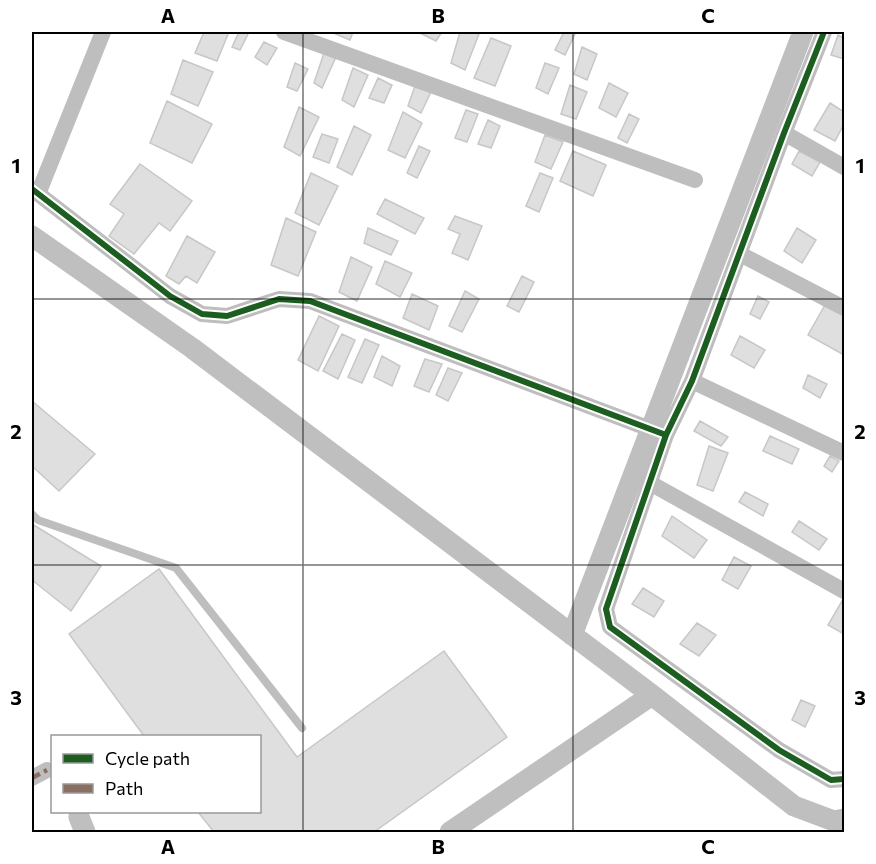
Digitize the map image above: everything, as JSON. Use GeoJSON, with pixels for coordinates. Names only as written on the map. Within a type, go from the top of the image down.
{"type":"FeatureCollection","features":[{"type":"Feature","properties":{"kind":"street"},"geometry":{"type":"LineString","coordinates":[[103,32],[35,192],[171,296],[202,314],[227,316],[279,298],[310,301],[663,434]]}},
{"type":"Feature","properties":{"kind":"street"},"geometry":{"type":"LineString","coordinates":[[284,32],[695,180]]}},
{"type":"Feature","properties":{"kind":"street"},"geometry":{"type":"LineString","coordinates":[[824,32],[692,381],[663,434],[650,483],[606,609],[610,627],[779,750],[831,780],[844,779]]}},
{"type":"Feature","properties":{"kind":"street"},"geometry":{"type":"LineString","coordinates":[[784,133],[844,167]]}},
{"type":"Feature","properties":{"kind":"street"},"geometry":{"type":"LineString","coordinates":[[740,254],[844,308]]}},
{"type":"Feature","properties":{"kind":"street"},"geometry":{"type":"LineString","coordinates":[[692,381],[844,453]]}},
{"type":"Feature","properties":{"kind":"street"},"geometry":{"type":"LineString","coordinates":[[650,483],[844,591]]}},
{"type":"Feature","properties":{"kind":"street"},"geometry":{"type":"LineString","coordinates":[[32,778],[46,770]]}},
{"type":"Feature","properties":{"kind":"lane"},"geometry":{"type":"LineString","coordinates":[[32,513],[38,520],[176,568],[302,728]]}},
{"type":"Feature","properties":{"kind":"building"},"geometry":{"type":"Polygon","coordinates":[[[204,32],[229,32],[217,61],[195,53],[204,32]]]}},
{"type":"Feature","properties":{"kind":"building"},"geometry":{"type":"Polygon","coordinates":[[[239,32],[249,32],[240,50],[232,47],[239,32]]]}},
{"type":"Feature","properties":{"kind":"building"},"geometry":{"type":"Polygon","coordinates":[[[331,32],[353,32],[350,40],[331,32]]]}},
{"type":"Feature","properties":{"kind":"building"},"geometry":{"type":"Polygon","coordinates":[[[418,32],[442,32],[436,41],[418,32]]]}},
{"type":"Feature","properties":{"kind":"building"},"geometry":{"type":"Polygon","coordinates":[[[460,32],[479,34],[465,70],[451,63],[460,32]]]}},
{"type":"Feature","properties":{"kind":"building"},"geometry":{"type":"Polygon","coordinates":[[[564,32],[576,32],[565,55],[555,50],[564,32]]]}},
{"type":"Feature","properties":{"kind":"building"},"geometry":{"type":"Polygon","coordinates":[[[838,35],[844,38],[844,59],[831,55],[838,35]]]}},
{"type":"Feature","properties":{"kind":"building"},"geometry":{"type":"Polygon","coordinates":[[[491,38],[511,46],[495,86],[474,78],[491,38]]]}},
{"type":"Feature","properties":{"kind":"building"},"geometry":{"type":"Polygon","coordinates":[[[264,42],[277,48],[267,65],[255,57],[264,42]]]}},
{"type":"Feature","properties":{"kind":"building"},"geometry":{"type":"Polygon","coordinates":[[[582,47],[597,54],[587,80],[574,74],[582,47]]]}},
{"type":"Feature","properties":{"kind":"building"},"geometry":{"type":"Polygon","coordinates":[[[324,53],[336,57],[322,88],[314,83],[324,53]]]}},
{"type":"Feature","properties":{"kind":"building"},"geometry":{"type":"Polygon","coordinates":[[[183,60],[213,72],[198,106],[171,94],[183,60]]]}},
{"type":"Feature","properties":{"kind":"building"},"geometry":{"type":"Polygon","coordinates":[[[295,63],[308,69],[297,91],[287,87],[295,63]]]}},
{"type":"Feature","properties":{"kind":"building"},"geometry":{"type":"Polygon","coordinates":[[[545,63],[559,68],[548,94],[536,88],[545,63]]]}},
{"type":"Feature","properties":{"kind":"building"},"geometry":{"type":"Polygon","coordinates":[[[353,68],[368,75],[354,107],[342,100],[353,68]]]}},
{"type":"Feature","properties":{"kind":"building"},"geometry":{"type":"Polygon","coordinates":[[[378,78],[392,85],[384,103],[369,98],[378,78]]]}},
{"type":"Feature","properties":{"kind":"building"},"geometry":{"type":"Polygon","coordinates":[[[609,83],[628,93],[616,117],[599,108],[609,83]]]}},
{"type":"Feature","properties":{"kind":"building"},"geometry":{"type":"Polygon","coordinates":[[[570,85],[587,92],[576,119],[561,114],[570,85]]]}},
{"type":"Feature","properties":{"kind":"building"},"geometry":{"type":"Polygon","coordinates":[[[415,86],[431,92],[421,113],[408,106],[415,86]]]}},
{"type":"Feature","properties":{"kind":"building"},"geometry":{"type":"Polygon","coordinates":[[[167,101],[212,124],[192,163],[150,143],[167,101]]]}},
{"type":"Feature","properties":{"kind":"building"},"geometry":{"type":"Polygon","coordinates":[[[830,103],[844,112],[844,124],[835,141],[814,130],[830,103]]]}},
{"type":"Feature","properties":{"kind":"building"},"geometry":{"type":"Polygon","coordinates":[[[299,107],[319,117],[300,156],[284,147],[299,107]]]}},
{"type":"Feature","properties":{"kind":"building"},"geometry":{"type":"Polygon","coordinates":[[[466,110],[478,114],[467,142],[455,138],[466,110]]]}},
{"type":"Feature","properties":{"kind":"building"},"geometry":{"type":"Polygon","coordinates":[[[403,112],[422,123],[405,158],[388,150],[403,112]]]}},
{"type":"Feature","properties":{"kind":"building"},"geometry":{"type":"Polygon","coordinates":[[[629,114],[639,119],[627,143],[618,138],[629,114]]]}},
{"type":"Feature","properties":{"kind":"building"},"geometry":{"type":"Polygon","coordinates":[[[488,120],[500,126],[491,148],[478,144],[488,120]]]}},
{"type":"Feature","properties":{"kind":"building"},"geometry":{"type":"Polygon","coordinates":[[[354,126],[371,135],[352,175],[337,167],[354,126]]]}},
{"type":"Feature","properties":{"kind":"building"},"geometry":{"type":"Polygon","coordinates":[[[322,134],[338,139],[329,163],[313,157],[322,134]]]}},
{"type":"Feature","properties":{"kind":"building"},"geometry":{"type":"Polygon","coordinates":[[[545,135],[563,142],[551,169],[535,162],[545,135]]]}},
{"type":"Feature","properties":{"kind":"building"},"geometry":{"type":"Polygon","coordinates":[[[419,146],[430,151],[417,178],[407,173],[419,146]]]}},
{"type":"Feature","properties":{"kind":"building"},"geometry":{"type":"Polygon","coordinates":[[[573,151],[606,165],[593,196],[560,181],[573,151]]]}},
{"type":"Feature","properties":{"kind":"building"},"geometry":{"type":"Polygon","coordinates":[[[799,151],[820,162],[812,176],[792,164],[799,151]]]}},
{"type":"Feature","properties":{"kind":"building"},"geometry":{"type":"Polygon","coordinates":[[[140,164],[192,201],[170,231],[159,223],[134,254],[109,236],[124,214],[110,204],[140,164]]]}},
{"type":"Feature","properties":{"kind":"building"},"geometry":{"type":"Polygon","coordinates":[[[311,173],[338,186],[319,225],[295,213],[311,173]]]}},
{"type":"Feature","properties":{"kind":"building"},"geometry":{"type":"Polygon","coordinates":[[[540,173],[553,178],[539,212],[526,206],[540,173]]]}},
{"type":"Feature","properties":{"kind":"building"},"geometry":{"type":"Polygon","coordinates":[[[385,199],[424,218],[415,234],[377,214],[385,199]]]}},
{"type":"Feature","properties":{"kind":"building"},"geometry":{"type":"Polygon","coordinates":[[[455,216],[482,226],[468,260],[452,253],[460,234],[448,229],[455,216]]]}},
{"type":"Feature","properties":{"kind":"building"},"geometry":{"type":"Polygon","coordinates":[[[286,218],[316,232],[298,276],[271,265],[286,218]]]}},
{"type":"Feature","properties":{"kind":"building"},"geometry":{"type":"Polygon","coordinates":[[[368,228],[398,241],[391,255],[364,243],[368,228]]]}},
{"type":"Feature","properties":{"kind":"building"},"geometry":{"type":"Polygon","coordinates":[[[797,228],[816,240],[802,263],[784,251],[797,228]]]}},
{"type":"Feature","properties":{"kind":"building"},"geometry":{"type":"Polygon","coordinates":[[[187,236],[215,252],[197,283],[186,276],[179,284],[166,276],[187,236]]]}},
{"type":"Feature","properties":{"kind":"building"},"geometry":{"type":"Polygon","coordinates":[[[351,257],[372,267],[357,301],[339,292],[351,257]]]}},
{"type":"Feature","properties":{"kind":"building"},"geometry":{"type":"Polygon","coordinates":[[[385,261],[412,273],[400,297],[376,284],[385,261]]]}},
{"type":"Feature","properties":{"kind":"building"},"geometry":{"type":"Polygon","coordinates":[[[522,276],[534,282],[519,312],[507,306],[522,276]]]}},
{"type":"Feature","properties":{"kind":"building"},"geometry":{"type":"Polygon","coordinates":[[[465,291],[479,299],[462,332],[449,326],[465,291]]]}},
{"type":"Feature","properties":{"kind":"building"},"geometry":{"type":"Polygon","coordinates":[[[412,294],[438,306],[429,330],[403,318],[412,294]]]}},
{"type":"Feature","properties":{"kind":"building"},"geometry":{"type":"Polygon","coordinates":[[[758,296],[769,302],[760,319],[750,314],[758,296]]]}},
{"type":"Feature","properties":{"kind":"building"},"geometry":{"type":"Polygon","coordinates":[[[825,305],[844,315],[844,355],[808,335],[825,305]]]}},
{"type":"Feature","properties":{"kind":"building"},"geometry":{"type":"Polygon","coordinates":[[[319,316],[339,326],[318,371],[298,360],[319,316]]]}},
{"type":"Feature","properties":{"kind":"building"},"geometry":{"type":"Polygon","coordinates":[[[342,334],[355,340],[338,379],[323,371],[342,334]]]}},
{"type":"Feature","properties":{"kind":"building"},"geometry":{"type":"Polygon","coordinates":[[[740,336],[765,350],[754,368],[731,355],[740,336]]]}},
{"type":"Feature","properties":{"kind":"building"},"geometry":{"type":"Polygon","coordinates":[[[365,339],[379,345],[362,383],[348,377],[365,339]]]}},
{"type":"Feature","properties":{"kind":"building"},"geometry":{"type":"Polygon","coordinates":[[[382,356],[400,366],[392,386],[374,377],[382,356]]]}},
{"type":"Feature","properties":{"kind":"building"},"geometry":{"type":"Polygon","coordinates":[[[425,359],[442,364],[429,392],[414,386],[425,359]]]}},
{"type":"Feature","properties":{"kind":"building"},"geometry":{"type":"Polygon","coordinates":[[[448,368],[462,373],[448,401],[436,395],[448,368]]]}},
{"type":"Feature","properties":{"kind":"building"},"geometry":{"type":"Polygon","coordinates":[[[808,375],[827,384],[820,398],[803,388],[808,375]]]}},
{"type":"Feature","properties":{"kind":"building"},"geometry":{"type":"Polygon","coordinates":[[[32,401],[95,454],[59,491],[32,466],[32,401]]]}},
{"type":"Feature","properties":{"kind":"building"},"geometry":{"type":"Polygon","coordinates":[[[700,421],[728,437],[721,446],[694,431],[700,421]]]}},
{"type":"Feature","properties":{"kind":"building"},"geometry":{"type":"Polygon","coordinates":[[[770,436],[799,449],[792,464],[763,451],[770,436]]]}},
{"type":"Feature","properties":{"kind":"building"},"geometry":{"type":"Polygon","coordinates":[[[709,446],[728,453],[713,491],[697,485],[709,446]]]}},
{"type":"Feature","properties":{"kind":"building"},"geometry":{"type":"Polygon","coordinates":[[[830,456],[839,461],[832,472],[824,466],[830,456]]]}},
{"type":"Feature","properties":{"kind":"building"},"geometry":{"type":"Polygon","coordinates":[[[745,492],[768,504],[763,516],[739,502],[745,492]]]}},
{"type":"Feature","properties":{"kind":"building"},"geometry":{"type":"Polygon","coordinates":[[[672,516],[707,540],[694,558],[662,536],[672,516]]]}},
{"type":"Feature","properties":{"kind":"building"},"geometry":{"type":"Polygon","coordinates":[[[799,521],[827,539],[819,550],[792,532],[799,521]]]}},
{"type":"Feature","properties":{"kind":"building"},"geometry":{"type":"Polygon","coordinates":[[[32,524],[101,566],[71,611],[32,580],[32,524]]]}},
{"type":"Feature","properties":{"kind":"building"},"geometry":{"type":"Polygon","coordinates":[[[734,557],[751,566],[738,589],[722,580],[734,557]]]}},
{"type":"Feature","properties":{"kind":"building"},"geometry":{"type":"Polygon","coordinates":[[[159,569],[297,757],[444,651],[507,737],[374,832],[214,832],[199,813],[261,813],[261,735],[143,735],[69,634],[159,569]]]}},
{"type":"Feature","properties":{"kind":"building"},"geometry":{"type":"Polygon","coordinates":[[[643,588],[664,601],[654,617],[632,604],[643,588]]]}},
{"type":"Feature","properties":{"kind":"building"},"geometry":{"type":"Polygon","coordinates":[[[842,601],[844,602],[844,628],[842,633],[828,625],[842,601]]]}},
{"type":"Feature","properties":{"kind":"building"},"geometry":{"type":"Polygon","coordinates":[[[697,623],[716,635],[699,656],[680,644],[697,623]]]}},
{"type":"Feature","properties":{"kind":"building"},"geometry":{"type":"Polygon","coordinates":[[[801,700],[815,706],[805,727],[792,720],[801,700]]]}},
{"type":"Feature","properties":{"kind":"waterway"},"geometry":{"type":"LineString","coordinates":[[572,635],[803,32]]}},
{"type":"Feature","properties":{"kind":"waterway"},"geometry":{"type":"LineString","coordinates":[[32,236],[192,348],[652,695],[794,806],[834,821],[844,819]]}},
{"type":"Feature","properties":{"kind":"waterway"},"geometry":{"type":"LineString","coordinates":[[450,832],[652,695]]}},
{"type":"Feature","properties":{"kind":"waterway"},"geometry":{"type":"LineString","coordinates":[[79,817],[85,832]]}},
{"type":"Feature","properties":{"kind":"marked path"},"geometry":{"type":"LineString","coordinates":[[32,778],[47,770]]}},
{"type":"Feature","properties":{"kind":"cycle path"},"geometry":{"type":"LineString","coordinates":[[824,32],[692,381],[666,435],[606,609],[610,627],[779,750],[831,780],[844,779]]}},
{"type":"Feature","properties":{"kind":"cycle path"},"geometry":{"type":"LineString","coordinates":[[32,189],[170,296],[202,314],[227,316],[279,299],[310,301],[666,435]]}}]}
